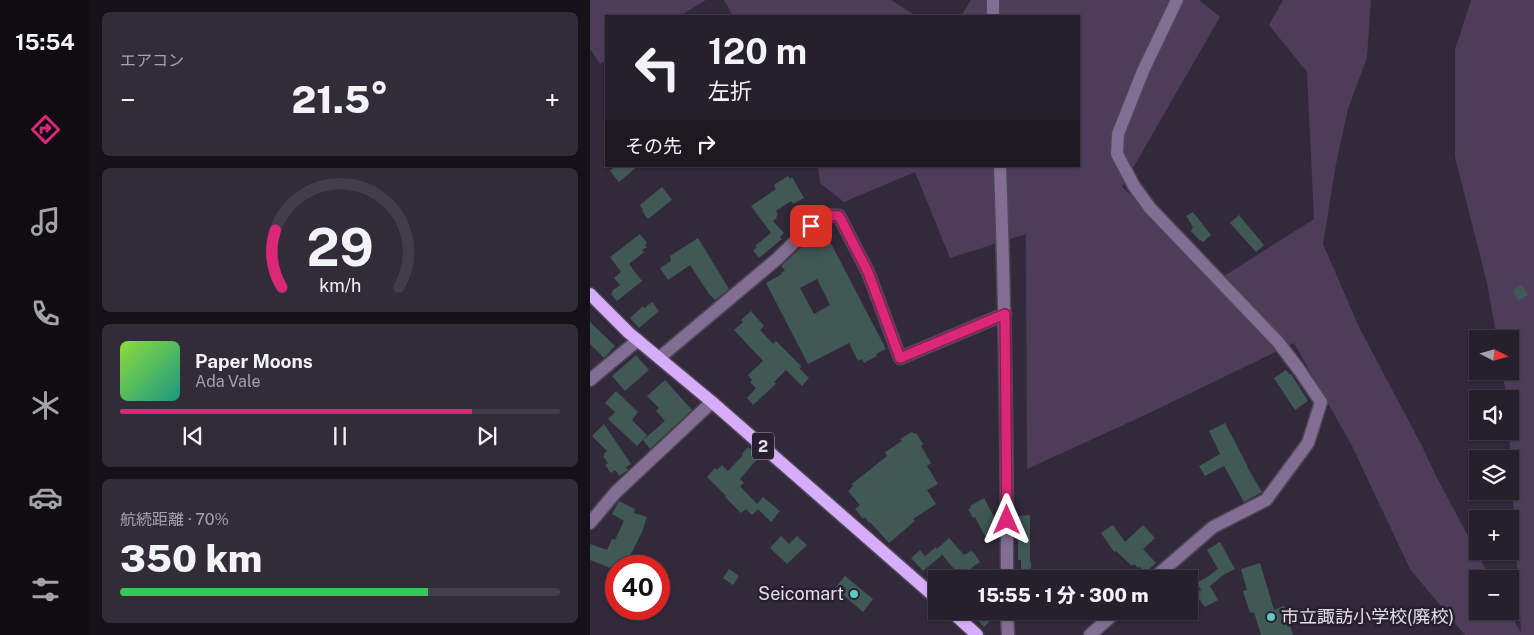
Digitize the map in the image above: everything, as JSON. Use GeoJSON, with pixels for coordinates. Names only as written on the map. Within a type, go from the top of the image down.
{"type":"FeatureCollection","features":[{"type":"Feature","properties":{"kind":"main road","name":"2"},"geometry":{"type":"LineString","coordinates":[[590,294],[638,340],[712,402],[928,591]]}},
{"type":"Feature","properties":{"kind":"main road"},"geometry":{"type":"LineString","coordinates":[[961,620],[977,635]]}},
{"type":"Feature","properties":{"kind":"street"},"geometry":{"type":"LineString","coordinates":[[993,0],[993,15]]}},
{"type":"Feature","properties":{"kind":"street"},"geometry":{"type":"LineString","coordinates":[[1163,570],[1213,527],[1266,500],[1308,443],[1321,402],[1278,342],[1150,208],[1134,186],[1117,154],[1118,134],[1143,71],[1177,0]]}},
{"type":"Feature","properties":{"kind":"street"},"geometry":{"type":"LineString","coordinates":[[1000,167],[1005,314],[1007,570]]}},
{"type":"Feature","properties":{"kind":"street"},"geometry":{"type":"LineString","coordinates":[[659,358],[778,259],[822,215],[839,216],[868,272],[900,358],[1005,314]]}},
{"type":"Feature","properties":{"kind":"street"},"geometry":{"type":"LineString","coordinates":[[590,380],[638,340]]}},
{"type":"Feature","properties":{"kind":"street"},"geometry":{"type":"LineString","coordinates":[[590,522],[615,493],[712,402]]}},
{"type":"Feature","properties":{"kind":"street"},"geometry":{"type":"LineString","coordinates":[[1007,620],[1008,635]]}},
{"type":"Feature","properties":{"kind":"street"},"geometry":{"type":"LineString","coordinates":[[1090,635],[1107,620]]}},
{"type":"Feature","properties":{"kind":"shaded area"},"geometry":{"type":"Polygon","coordinates":[[[590,0],[706,0],[681,15],[605,15],[605,61],[600,64],[590,49],[590,0]]]}},
{"type":"Feature","properties":{"kind":"shaded area"},"geometry":{"type":"Polygon","coordinates":[[[724,0],[891,0],[914,15],[732,15],[724,0]]]}},
{"type":"Feature","properties":{"kind":"shaded area"},"geometry":{"type":"Polygon","coordinates":[[[971,0],[1199,0],[1220,17],[1122,187],[1224,276],[1314,219],[1307,72],[1269,25],[1283,0],[1371,0],[1367,57],[1348,109],[1336,164],[1323,244],[1359,327],[1469,538],[1469,560],[1481,560],[1486,570],[1469,570],[1469,620],[1514,620],[1521,633],[1519,570],[1517,570],[1517,560],[1519,560],[1519,510],[1514,510],[1513,500],[1519,500],[1519,450],[1510,450],[1510,440],[1519,440],[1519,390],[1505,390],[1504,380],[1519,380],[1519,330],[1495,330],[1487,283],[1455,157],[1455,50],[1471,0],[1534,0],[1534,635],[1465,635],[1410,569],[1352,446],[1294,343],[1143,416],[1027,469],[1026,234],[950,258],[915,172],[844,202],[820,183],[818,167],[1080,167],[1080,15],[962,15],[971,0]]]}},
{"type":"Feature","properties":{"kind":"building"},"geometry":{"type":"Polygon","coordinates":[[[615,167],[637,167],[619,182],[610,171],[615,167]]]}},
{"type":"Feature","properties":{"kind":"building"},"geometry":{"type":"Polygon","coordinates":[[[788,176],[790,179],[792,177],[804,198],[793,204],[791,201],[776,211],[778,215],[773,221],[784,233],[780,237],[782,239],[759,258],[753,251],[757,247],[755,246],[771,233],[751,206],[776,189],[775,184],[788,176]]]}},
{"type":"Feature","properties":{"kind":"building"},"geometry":{"type":"Polygon","coordinates":[[[662,187],[672,200],[648,219],[640,205],[662,187]]]}},
{"type":"Feature","properties":{"kind":"building"},"geometry":{"type":"Polygon","coordinates":[[[1193,212],[1211,235],[1203,242],[1191,231],[1193,227],[1186,216],[1193,212]]]}},
{"type":"Feature","properties":{"kind":"building"},"geometry":{"type":"Polygon","coordinates":[[[1239,215],[1264,245],[1256,252],[1230,223],[1239,215]]]}},
{"type":"Feature","properties":{"kind":"building"},"geometry":{"type":"Polygon","coordinates":[[[820,230],[824,230],[886,349],[864,363],[862,359],[858,361],[849,343],[808,364],[766,283],[782,274],[785,270],[781,266],[820,230]],[[817,279],[800,288],[814,314],[830,305],[817,279]]]}},
{"type":"Feature","properties":{"kind":"building"},"geometry":{"type":"Polygon","coordinates":[[[640,234],[647,243],[645,245],[647,247],[642,250],[644,252],[629,264],[642,281],[617,301],[611,294],[620,285],[614,278],[621,272],[610,257],[640,234]]]}},
{"type":"Feature","properties":{"kind":"building"},"geometry":{"type":"Polygon","coordinates":[[[698,238],[729,289],[715,300],[690,265],[668,280],[660,268],[671,261],[670,256],[698,238]]]}},
{"type":"Feature","properties":{"kind":"building"},"geometry":{"type":"Polygon","coordinates":[[[1522,285],[1528,295],[1518,301],[1513,290],[1522,285]]]}},
{"type":"Feature","properties":{"kind":"building"},"geometry":{"type":"Polygon","coordinates":[[[652,302],[659,311],[639,328],[630,318],[643,306],[644,308],[652,302]]]}},
{"type":"Feature","properties":{"kind":"building"},"geometry":{"type":"Polygon","coordinates":[[[751,311],[764,326],[760,330],[773,344],[776,341],[802,367],[799,368],[809,378],[802,386],[786,370],[774,382],[776,384],[753,405],[747,398],[756,388],[750,382],[752,380],[748,375],[763,361],[734,330],[751,311]]]}},
{"type":"Feature","properties":{"kind":"building"},"geometry":{"type":"Polygon","coordinates":[[[590,322],[615,346],[604,358],[590,344],[590,322]]]}},
{"type":"Feature","properties":{"kind":"building"},"geometry":{"type":"Polygon","coordinates":[[[636,355],[649,370],[625,391],[612,376],[636,355]]]}},
{"type":"Feature","properties":{"kind":"building"},"geometry":{"type":"Polygon","coordinates":[[[1286,370],[1291,374],[1308,401],[1295,410],[1274,378],[1286,370]]]}},
{"type":"Feature","properties":{"kind":"building"},"geometry":{"type":"Polygon","coordinates":[[[665,380],[692,410],[650,449],[643,440],[665,421],[656,411],[659,408],[647,396],[665,380]]]}},
{"type":"Feature","properties":{"kind":"building"},"geometry":{"type":"Polygon","coordinates":[[[616,391],[638,412],[632,420],[647,435],[637,446],[608,419],[615,412],[605,403],[616,391]]]}},
{"type":"Feature","properties":{"kind":"building"},"geometry":{"type":"Polygon","coordinates":[[[1225,423],[1262,492],[1244,502],[1224,466],[1205,476],[1199,466],[1220,454],[1209,431],[1225,423]]]}},
{"type":"Feature","properties":{"kind":"building"},"geometry":{"type":"Polygon","coordinates":[[[604,424],[631,464],[626,467],[628,470],[619,476],[615,470],[611,473],[605,465],[608,463],[603,456],[607,451],[592,436],[604,424]]]}},
{"type":"Feature","properties":{"kind":"building"},"geometry":{"type":"Polygon","coordinates":[[[912,432],[916,433],[923,444],[921,446],[931,463],[927,466],[938,484],[927,490],[936,504],[913,519],[915,521],[889,543],[855,509],[860,505],[848,491],[853,486],[852,484],[887,456],[885,452],[902,441],[900,439],[912,432]]]}},
{"type":"Feature","properties":{"kind":"building"},"geometry":{"type":"Polygon","coordinates":[[[748,447],[759,457],[740,479],[744,483],[740,486],[757,504],[763,497],[780,511],[771,522],[758,509],[752,515],[746,509],[741,513],[707,477],[715,468],[717,470],[722,465],[728,471],[748,447]]]}},
{"type":"Feature","properties":{"kind":"building"},"geometry":{"type":"Polygon","coordinates":[[[984,498],[997,522],[993,524],[997,530],[985,536],[975,517],[973,518],[968,509],[984,498]]]}},
{"type":"Feature","properties":{"kind":"building"},"geometry":{"type":"Polygon","coordinates":[[[619,501],[635,509],[634,513],[647,517],[630,555],[605,555],[605,566],[590,560],[590,544],[607,550],[612,539],[615,540],[624,521],[612,514],[619,501]]]}},
{"type":"Feature","properties":{"kind":"building"},"geometry":{"type":"Polygon","coordinates":[[[1030,515],[1031,570],[1021,570],[1021,560],[1018,560],[1018,516],[1030,515]]]}},
{"type":"Feature","properties":{"kind":"building"},"geometry":{"type":"Polygon","coordinates":[[[1113,525],[1125,542],[1143,525],[1155,538],[1143,549],[1156,563],[1148,570],[1138,568],[1134,564],[1132,566],[1116,551],[1114,552],[1101,533],[1113,525]]]}},
{"type":"Feature","properties":{"kind":"building"},"geometry":{"type":"Polygon","coordinates":[[[781,536],[789,544],[797,536],[807,545],[787,564],[770,548],[781,536]]]}},
{"type":"Feature","properties":{"kind":"building"},"geometry":{"type":"Polygon","coordinates":[[[949,538],[964,555],[971,551],[980,562],[971,568],[972,570],[953,570],[954,569],[940,552],[942,555],[923,571],[911,558],[920,550],[925,556],[936,547],[937,549],[949,538]]]}},
{"type":"Feature","properties":{"kind":"building"},"geometry":{"type":"Polygon","coordinates":[[[1220,542],[1235,569],[1223,575],[1210,586],[1218,600],[1205,607],[1198,598],[1198,592],[1201,590],[1198,582],[1218,569],[1207,550],[1220,542]]]}},
{"type":"Feature","properties":{"kind":"building"},"geometry":{"type":"Polygon","coordinates":[[[1260,563],[1274,610],[1284,606],[1293,635],[1261,635],[1254,612],[1250,613],[1243,591],[1247,590],[1241,569],[1260,563]]]}},
{"type":"Feature","properties":{"kind":"building"},"geometry":{"type":"Polygon","coordinates":[[[729,569],[739,576],[733,585],[723,578],[729,569]]]}},
{"type":"Feature","properties":{"kind":"building","name":"Seicomart"},"geometry":{"type":"Polygon","coordinates":[[[845,576],[873,599],[863,612],[835,588],[845,576]]]}},
{"type":"Feature","properties":{"kind":"building"},"geometry":{"type":"Polygon","coordinates":[[[978,620],[991,620],[984,627],[978,620]]]}},
{"type":"Feature","properties":{"kind":"place","name":"Seicomart"},"geometry":{"type":"Point","coordinates":[854,594]}},
{"type":"Feature","properties":{"kind":"place","name":"市立諏訪小学校(廃校)"},"geometry":{"type":"Point","coordinates":[1271,617]}},
{"type":"Feature","properties":{"kind":"route"},"geometry":{"type":"LineString","coordinates":[[811,226],[822,215],[839,216],[868,272],[900,358],[1005,314],[1007,520]]}}]}
